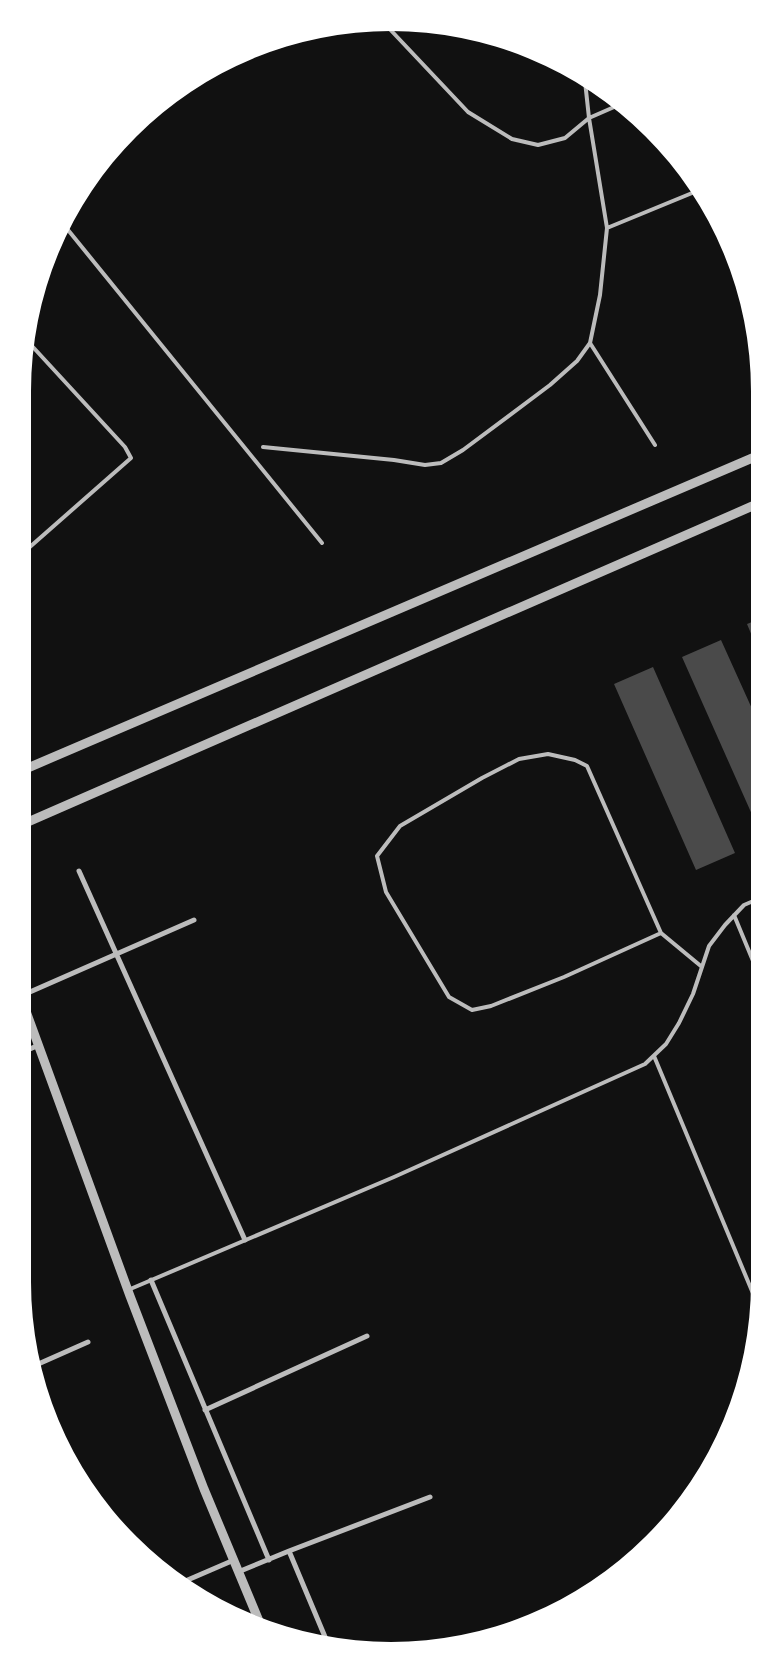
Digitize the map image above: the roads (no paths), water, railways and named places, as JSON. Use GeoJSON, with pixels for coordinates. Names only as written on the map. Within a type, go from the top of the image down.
{"type":"FeatureCollection","features":[{"type":"Feature","properties":{"kind":"street"},"geometry":{"type":"LineString","coordinates":[[31,766],[751,459]]}},
{"type":"Feature","properties":{"kind":"street"},"geometry":{"type":"LineString","coordinates":[[31,820],[751,507]]}},
{"type":"Feature","properties":{"kind":"street"},"geometry":{"type":"LineString","coordinates":[[79,871],[245,1240]]}},
{"type":"Feature","properties":{"kind":"street"},"geometry":{"type":"LineString","coordinates":[[31,991],[194,920]]}},
{"type":"Feature","properties":{"kind":"street"},"geometry":{"type":"LineString","coordinates":[[31,1025],[128,1290],[204,1489],[256,1615]]}},
{"type":"Feature","properties":{"kind":"street"},"geometry":{"type":"LineString","coordinates":[[31,1048],[39,1045]]}},
{"type":"Feature","properties":{"kind":"street"},"geometry":{"type":"LineString","coordinates":[[150,1280],[269,1560]]}},
{"type":"Feature","properties":{"kind":"street"},"geometry":{"type":"LineString","coordinates":[[206,1410],[367,1336]]}},
{"type":"Feature","properties":{"kind":"street"},"geometry":{"type":"LineString","coordinates":[[41,1363],[88,1342]]}},
{"type":"Feature","properties":{"kind":"street"},"geometry":{"type":"LineString","coordinates":[[238,1572],[430,1498]]}},
{"type":"Feature","properties":{"kind":"street"},"geometry":{"type":"LineString","coordinates":[[289,1551],[324,1636]]}},
{"type":"Feature","properties":{"kind":"street"},"geometry":{"type":"LineString","coordinates":[[189,1579],[234,1560]]}},
{"type":"Feature","properties":{"kind":"lane"},"geometry":{"type":"LineString","coordinates":[[392,31],[468,112],[512,139],[538,145],[565,138],[589,118],[612,108]]}},
{"type":"Feature","properties":{"kind":"lane"},"geometry":{"type":"LineString","coordinates":[[263,447],[394,460],[425,465],[441,463],[463,450],[550,385],[577,361],[590,343],[600,295],[607,228],[586,89]]}},
{"type":"Feature","properties":{"kind":"lane"},"geometry":{"type":"LineString","coordinates":[[607,228],[691,193]]}},
{"type":"Feature","properties":{"kind":"lane"},"geometry":{"type":"LineString","coordinates":[[69,231],[322,543]]}},
{"type":"Feature","properties":{"kind":"lane"},"geometry":{"type":"LineString","coordinates":[[590,343],[655,445]]}},
{"type":"Feature","properties":{"kind":"lane"},"geometry":{"type":"LineString","coordinates":[[31,545],[131,458],[125,448],[34,348]]}},
{"type":"Feature","properties":{"kind":"lane"},"geometry":{"type":"LineString","coordinates":[[661,932],[556,980],[491,1006],[472,1010],[450,997],[444,989],[386,892],[377,856],[400,826],[482,778],[519,759],[548,754],[576,760],[588,766],[661,932],[702,967]]}},
{"type":"Feature","properties":{"kind":"lane"},"geometry":{"type":"LineString","coordinates":[[128,1290],[394,1177],[645,1064],[666,1044],[679,1023],[693,994],[709,946],[734,915],[744,905],[751,902]]}},
{"type":"Feature","properties":{"kind":"lane"},"geometry":{"type":"LineString","coordinates":[[734,915],[751,955]]}},
{"type":"Feature","properties":{"kind":"lane"},"geometry":{"type":"LineString","coordinates":[[654,1056],[751,1288]]}}]}
